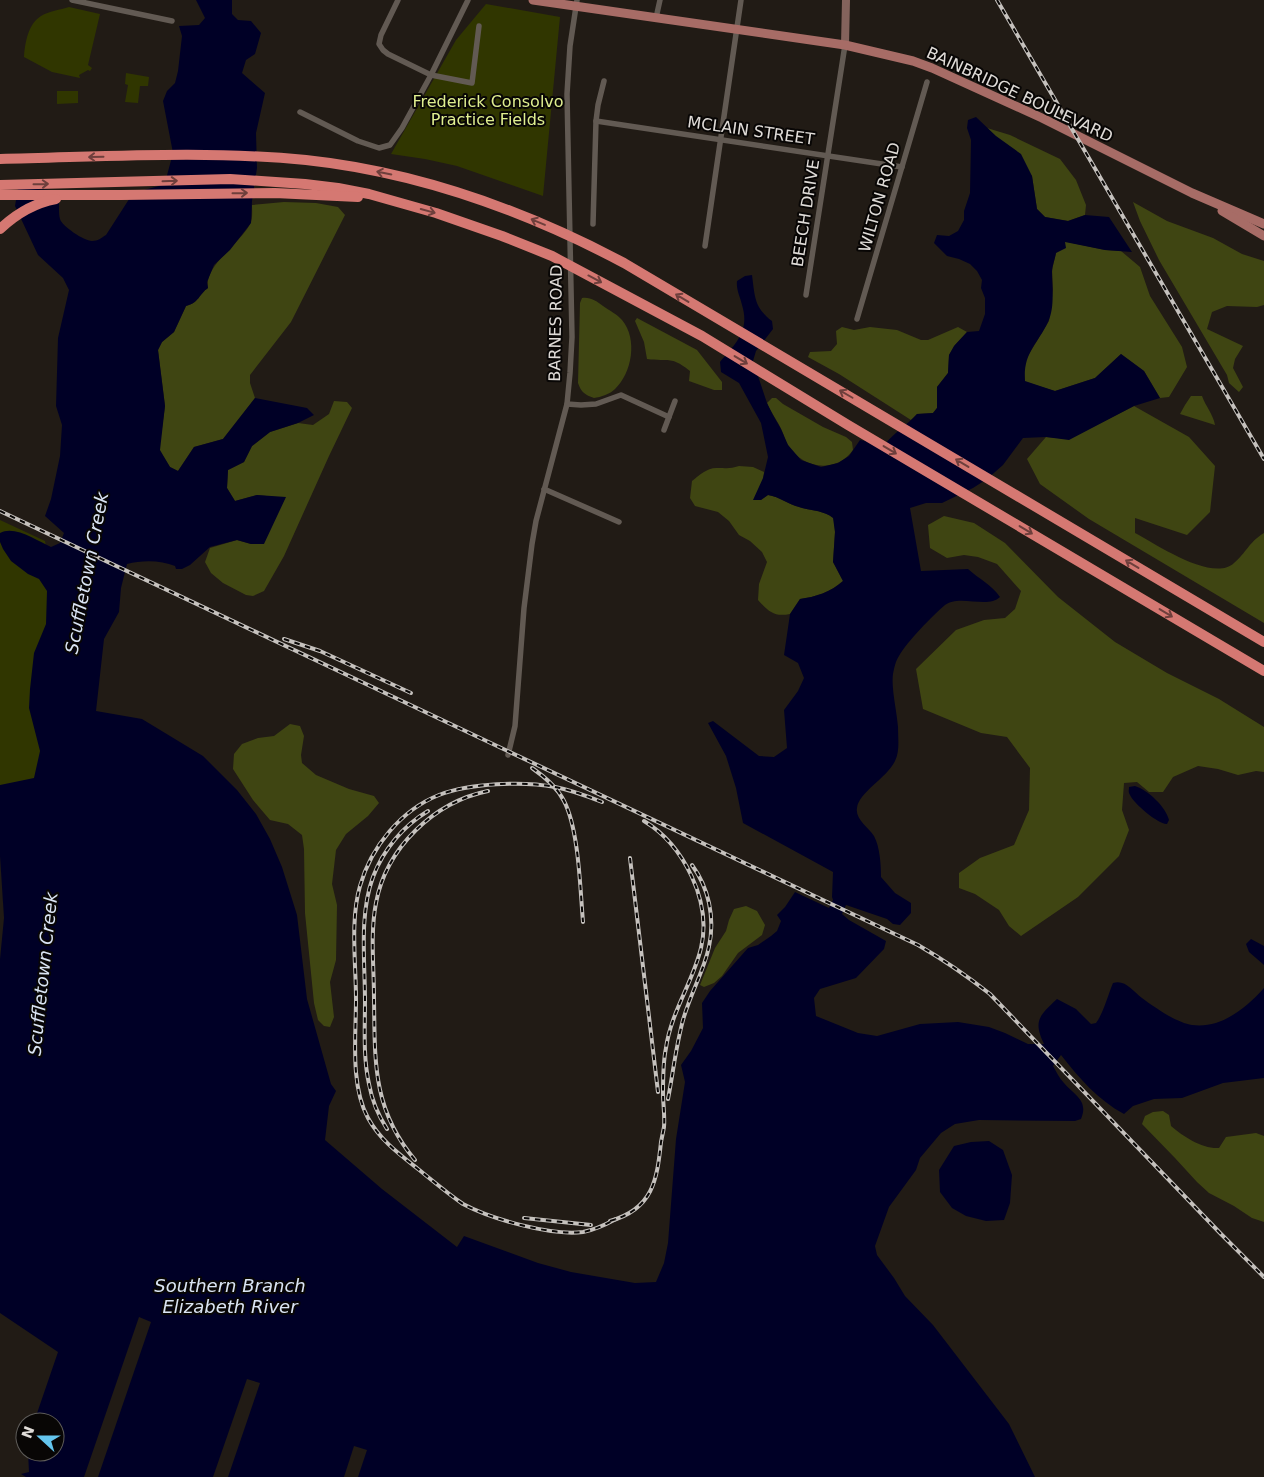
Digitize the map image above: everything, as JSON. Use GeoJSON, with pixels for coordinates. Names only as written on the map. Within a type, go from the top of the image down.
{"type":"FeatureCollection","features":[{"type":"Feature","properties":{"kind":"highway"},"geometry":{"type":"LineString","coordinates":[[0,153],[36,158]]}},
{"type":"Feature","properties":{"kind":"highway"},"geometry":{"type":"LineString","coordinates":[[0,160],[224,155],[279,158],[321,162],[384,173],[430,183],[493,203],[599,250],[659,284],[1264,642]]}},
{"type":"Feature","properties":{"kind":"highway"},"geometry":{"type":"LineString","coordinates":[[0,185],[230,179],[338,188],[436,213],[502,236],[552,256],[702,336],[1264,672]]}},
{"type":"Feature","properties":{"kind":"highway"},"geometry":{"type":"LineString","coordinates":[[0,195],[275,192],[382,198]]}},
{"type":"Feature","properties":{"kind":"highway"},"geometry":{"type":"LineString","coordinates":[[0,229],[20,212],[42,202],[84,195]]}},
{"type":"Feature","properties":{"kind":"main road","name":"BAINBRIDGE BOULEVARD"},"geometry":{"type":"LineString","coordinates":[[533,0],[576,3],[656,18],[845,45],[893,56],[932,68],[1042,118],[1192,193],[1264,224]]}},
{"type":"Feature","properties":{"kind":"main road","name":"BAINBRIDGE BOULEVARD"},"geometry":{"type":"LineString","coordinates":[[1192,193],[1264,236]]}},
{"type":"Feature","properties":{"kind":"street"},"geometry":{"type":"LineString","coordinates":[[72,0],[172,21]]}},
{"type":"Feature","properties":{"kind":"street"},"geometry":{"type":"LineString","coordinates":[[398,0],[379,38],[380,47],[388,54],[432,75],[472,83],[479,26]]}},
{"type":"Feature","properties":{"kind":"street"},"geometry":{"type":"LineString","coordinates":[[300,112],[358,141],[379,148],[387,146],[394,140],[432,75],[468,0]]}},
{"type":"Feature","properties":{"kind":"street"},"geometry":{"type":"LineString","coordinates":[[656,18],[660,0]]}},
{"type":"Feature","properties":{"kind":"street"},"geometry":{"type":"LineString","coordinates":[[705,246],[741,0]]}},
{"type":"Feature","properties":{"kind":"street"},"geometry":{"type":"LineString","coordinates":[[845,45],[846,0]]}},
{"type":"Feature","properties":{"kind":"street","name":"BARNES ROAD"},"geometry":{"type":"LineString","coordinates":[[508,755],[515,726],[524,608],[532,544],[544,489],[567,404],[571,357],[568,69],[576,3]]}},
{"type":"Feature","properties":{"kind":"street","name":"BEECH DRIVE"},"geometry":{"type":"LineString","coordinates":[[806,295],[845,45]]}},
{"type":"Feature","properties":{"kind":"street"},"geometry":{"type":"LineString","coordinates":[[593,224],[596,121],[604,81]]}},
{"type":"Feature","properties":{"kind":"street","name":"WILTON ROAD"},"geometry":{"type":"LineString","coordinates":[[857,319],[926,82]]}},
{"type":"Feature","properties":{"kind":"street","name":"MCLAIN STREET"},"geometry":{"type":"LineString","coordinates":[[596,121],[902,167]]}},
{"type":"Feature","properties":{"kind":"street"},"geometry":{"type":"LineString","coordinates":[[567,404],[596,404],[621,395],[669,417]]}},
{"type":"Feature","properties":{"kind":"street"},"geometry":{"type":"LineString","coordinates":[[664,430],[675,402]]}},
{"type":"Feature","properties":{"kind":"street"},"geometry":{"type":"LineString","coordinates":[[544,489],[619,522]]}},
{"type":"Feature","properties":{"kind":"green space","name":"Frederick Consolvo Practice Fields"},"geometry":{"type":"Polygon","coordinates":[[[486,4],[560,17],[543,196],[457,166],[391,154],[456,40],[486,4]]]}},
{"type":"Feature","properties":{"kind":"green space"},"geometry":{"type":"Polygon","coordinates":[[[69,7],[100,14],[88,65],[92,68],[90,71],[88,70],[79,75],[80,78],[52,72],[24,57],[28,34],[37,19],[47,13],[69,7]]]}},
{"type":"Feature","properties":{"kind":"green space"},"geometry":{"type":"Polygon","coordinates":[[[126,73],[149,77],[148,86],[140,86],[138,103],[125,102],[128,85],[125,84],[126,73]]]}},
{"type":"Feature","properties":{"kind":"green space"},"geometry":{"type":"Polygon","coordinates":[[[57,91],[78,91],[78,103],[57,104],[57,91]]]}},
{"type":"Feature","properties":{"kind":"green space"},"geometry":{"type":"Polygon","coordinates":[[[987,128],[1010,135],[1060,159],[1076,180],[1086,205],[1085,215],[1068,221],[1045,217],[1037,209],[1032,176],[987,128]]]}},
{"type":"Feature","properties":{"kind":"green space"},"geometry":{"type":"Polygon","coordinates":[[[284,202],[316,203],[338,207],[345,215],[291,322],[250,375],[250,383],[255,398],[223,439],[194,447],[178,471],[170,467],[159,450],[165,406],[158,350],[162,342],[174,332],[186,306],[194,303],[208,288],[208,279],[211,271],[245,232],[252,220],[252,205],[284,202]]]}},
{"type":"Feature","properties":{"kind":"green space"},"geometry":{"type":"Polygon","coordinates":[[[1133,202],[1167,221],[1213,238],[1242,254],[1264,261],[1264,305],[1257,307],[1227,306],[1212,312],[1207,329],[1243,346],[1235,359],[1233,368],[1243,387],[1239,392],[1229,383],[1227,375],[1159,260],[1133,202]]]}},
{"type":"Feature","properties":{"kind":"green space"},"geometry":{"type":"Polygon","coordinates":[[[1063,241],[1105,250],[1121,251],[1140,267],[1150,296],[1182,347],[1187,367],[1169,397],[1160,398],[1144,371],[1121,354],[1095,378],[1055,391],[1025,382],[1026,359],[1049,321],[1053,290],[1052,270],[1056,253],[1063,241]]]}},
{"type":"Feature","properties":{"kind":"green space"},"geometry":{"type":"Polygon","coordinates":[[[582,298],[593,300],[620,318],[627,328],[630,337],[631,356],[626,374],[611,392],[594,398],[584,393],[578,383],[580,303],[582,298]]]}},
{"type":"Feature","properties":{"kind":"green space"},"geometry":{"type":"Polygon","coordinates":[[[637,318],[697,350],[722,382],[722,390],[714,390],[689,381],[690,371],[678,363],[669,360],[647,359],[644,342],[635,321],[637,318]]]}},
{"type":"Feature","properties":{"kind":"green space"},"geometry":{"type":"Polygon","coordinates":[[[842,327],[854,330],[870,327],[897,330],[921,340],[928,340],[958,327],[967,332],[949,355],[948,373],[937,387],[937,408],[933,413],[917,414],[911,420],[839,374],[808,357],[810,352],[831,351],[837,344],[836,331],[842,327]]]}},
{"type":"Feature","properties":{"kind":"green space"},"geometry":{"type":"Polygon","coordinates":[[[1191,396],[1202,396],[1215,425],[1180,414],[1191,396]]]}},
{"type":"Feature","properties":{"kind":"green space"},"geometry":{"type":"Polygon","coordinates":[[[772,398],[776,398],[823,427],[846,437],[852,442],[853,450],[838,463],[829,465],[819,466],[802,459],[794,453],[787,443],[767,403],[772,398]]]}},
{"type":"Feature","properties":{"kind":"green space"},"geometry":{"type":"Polygon","coordinates":[[[334,401],[347,402],[352,408],[284,556],[264,591],[253,596],[246,595],[223,583],[211,573],[205,562],[210,548],[237,540],[251,544],[275,518],[285,498],[257,495],[235,501],[227,488],[228,470],[244,462],[252,446],[270,432],[298,423],[313,425],[329,414],[334,401]]]}},
{"type":"Feature","properties":{"kind":"green space"},"geometry":{"type":"Polygon","coordinates":[[[1134,406],[1189,437],[1215,466],[1210,512],[1187,535],[1135,518],[1135,533],[1184,560],[1213,568],[1225,568],[1234,563],[1254,540],[1264,533],[1264,623],[1089,519],[1040,484],[1027,459],[1046,437],[1069,439],[1134,406]]]}},
{"type":"Feature","properties":{"kind":"green space"},"geometry":{"type":"Polygon","coordinates":[[[753,467],[764,472],[761,500],[768,495],[795,506],[830,515],[834,518],[833,562],[843,581],[823,593],[800,599],[790,614],[780,615],[772,613],[758,600],[759,584],[767,562],[762,552],[750,541],[739,535],[729,521],[718,512],[695,506],[690,498],[692,481],[704,472],[714,468],[753,467]]]}},
{"type":"Feature","properties":{"kind":"green space"},"geometry":{"type":"Polygon","coordinates":[[[944,516],[974,523],[1005,543],[1058,597],[1115,642],[1167,673],[1219,699],[1264,727],[1264,772],[1256,771],[1238,775],[1198,766],[1173,777],[1163,792],[1149,792],[1137,782],[1124,783],[1122,810],[1129,830],[1119,856],[1078,897],[1021,936],[1009,926],[999,910],[975,894],[959,888],[959,873],[980,858],[1014,845],[1029,810],[1030,768],[1007,737],[981,733],[923,709],[916,669],[956,630],[984,620],[1005,618],[1015,609],[1021,591],[997,564],[978,557],[964,555],[947,558],[930,548],[928,525],[944,516]]]}},
{"type":"Feature","properties":{"kind":"green space"},"geometry":{"type":"Polygon","coordinates":[[[0,520],[45,541],[53,586],[43,751],[35,781],[0,788],[0,520]]]}},
{"type":"Feature","properties":{"kind":"green space"},"geometry":{"type":"Polygon","coordinates":[[[290,724],[300,726],[304,736],[301,755],[302,763],[316,775],[349,789],[374,796],[379,803],[368,816],[346,834],[336,850],[332,884],[337,905],[336,960],[330,982],[334,1017],[330,1027],[324,1026],[318,1020],[314,1003],[305,913],[302,835],[288,824],[270,820],[253,800],[233,769],[234,754],[242,744],[258,738],[274,736],[290,724]]]}},
{"type":"Feature","properties":{"kind":"green space"},"geometry":{"type":"Polygon","coordinates":[[[746,906],[757,911],[765,925],[762,935],[738,953],[722,976],[714,983],[704,987],[700,985],[715,948],[726,931],[734,909],[746,906]]]}},
{"type":"Feature","properties":{"kind":"green space"},"geometry":{"type":"Polygon","coordinates":[[[1163,1111],[1169,1115],[1171,1126],[1187,1138],[1206,1147],[1219,1148],[1226,1137],[1256,1133],[1264,1136],[1264,1222],[1252,1218],[1209,1193],[1142,1124],[1145,1116],[1153,1112],[1163,1111]]]}},
{"type":"Feature","properties":{"kind":"water","name":"Southern Branch Elizabeth River"},"geometry":{"type":"Polygon","coordinates":[[[196,0],[232,0],[232,14],[238,20],[251,21],[261,33],[255,54],[246,60],[242,73],[265,93],[256,133],[257,168],[251,223],[230,250],[214,265],[207,282],[208,288],[194,303],[186,306],[174,332],[162,342],[158,350],[165,406],[160,450],[170,467],[178,471],[194,447],[223,439],[255,398],[307,408],[314,415],[298,423],[270,432],[252,446],[244,462],[228,470],[227,488],[235,501],[257,495],[286,497],[264,544],[251,544],[237,540],[210,547],[190,565],[182,569],[176,569],[175,566],[170,564],[158,562],[145,561],[127,564],[121,588],[119,612],[104,639],[96,711],[142,719],[203,756],[237,790],[256,814],[270,839],[282,867],[297,915],[307,999],[331,1084],[336,1091],[329,1106],[325,1140],[382,1189],[457,1247],[464,1236],[538,1263],[571,1272],[635,1283],[656,1282],[664,1263],[668,1243],[676,1139],[685,1082],[681,1065],[703,1028],[702,1003],[710,991],[748,948],[758,945],[777,931],[781,921],[777,915],[795,892],[829,908],[833,900],[833,872],[743,823],[736,788],[726,756],[708,723],[713,721],[759,756],[774,757],[787,748],[784,710],[798,691],[804,678],[798,663],[784,655],[790,614],[800,599],[823,593],[843,581],[833,562],[835,532],[833,518],[825,513],[795,506],[768,495],[761,500],[753,500],[763,478],[768,457],[761,423],[739,383],[721,372],[720,362],[736,342],[743,329],[744,314],[737,281],[745,276],[752,275],[756,301],[766,316],[772,321],[773,329],[756,351],[753,361],[767,403],[788,445],[801,460],[821,467],[838,463],[849,456],[860,440],[885,444],[917,414],[933,413],[937,408],[937,387],[948,373],[949,355],[954,346],[967,332],[979,331],[985,314],[985,298],[981,288],[982,280],[970,264],[947,256],[934,243],[937,235],[949,236],[958,231],[964,220],[964,211],[970,193],[971,140],[967,128],[968,120],[976,117],[996,136],[1021,154],[1032,176],[1037,209],[1045,217],[1068,221],[1085,215],[1109,217],[1132,252],[1105,250],[1065,242],[1066,248],[1056,253],[1052,267],[1053,291],[1050,316],[1028,356],[1025,381],[1055,391],[1095,378],[1121,354],[1144,371],[1160,398],[1134,406],[1069,440],[1046,437],[1023,438],[1003,465],[973,488],[942,503],[926,503],[910,508],[921,571],[968,569],[1000,597],[988,602],[958,601],[945,605],[927,622],[897,660],[894,669],[893,693],[898,727],[897,757],[886,773],[863,796],[859,802],[857,812],[878,845],[881,877],[895,893],[911,903],[911,913],[900,925],[846,905],[842,914],[886,941],[884,949],[856,978],[820,989],[814,998],[816,1016],[858,1033],[877,1036],[920,1024],[958,1022],[989,1027],[1028,1044],[1044,1044],[1039,1030],[1040,1019],[1057,999],[1076,1009],[1091,1024],[1096,1023],[1113,983],[1125,984],[1166,1014],[1192,1025],[1213,1024],[1232,1016],[1264,988],[1264,1078],[1223,1083],[1182,1098],[1154,1099],[1133,1106],[1124,1114],[1090,1088],[1061,1055],[1053,1066],[1062,1081],[1082,1102],[1083,1112],[1081,1119],[1075,1121],[979,1120],[955,1124],[941,1133],[920,1158],[916,1170],[889,1207],[875,1246],[877,1255],[905,1296],[933,1325],[1009,1424],[1035,1477],[26,1477],[21,1474],[29,1472],[28,1462],[65,1462],[65,1412],[37,1412],[58,1352],[0,1313],[0,785],[34,778],[40,751],[29,708],[30,689],[34,653],[46,624],[47,591],[39,579],[28,574],[11,561],[0,542],[0,533],[6,531],[19,532],[51,547],[60,543],[64,533],[45,516],[51,499],[60,456],[62,425],[56,406],[58,338],[69,290],[63,278],[38,255],[15,206],[18,188],[52,190],[59,201],[59,214],[62,222],[79,236],[94,241],[106,235],[133,193],[159,186],[166,179],[173,153],[163,101],[167,91],[175,83],[178,71],[182,36],[179,26],[199,25],[205,18],[196,0]]]}},
{"type":"Feature","properties":{"kind":"water"},"geometry":{"type":"Polygon","coordinates":[[[1135,786],[1156,800],[1167,815],[1169,820],[1167,824],[1158,821],[1132,799],[1129,787],[1135,786]]]}},
{"type":"Feature","properties":{"kind":"water"},"geometry":{"type":"Polygon","coordinates":[[[1251,939],[1264,946],[1264,965],[1249,952],[1246,944],[1251,939]]]}},
{"type":"Feature","properties":{"kind":"water"},"geometry":{"type":"Polygon","coordinates":[[[989,1141],[1003,1150],[1012,1175],[1010,1203],[1004,1220],[986,1221],[966,1216],[952,1208],[940,1192],[939,1170],[954,1146],[971,1142],[989,1141]]]}},
{"type":"Feature","properties":{"kind":"pier"},"geometry":{"type":"Polygon","coordinates":[[[0,856],[4,918],[0,959],[0,856]]]}},
{"type":"Feature","properties":{"kind":"pier"},"geometry":{"type":"Polygon","coordinates":[[[139,1317],[151,1322],[98,1477],[84,1477],[139,1317]]]}},
{"type":"Feature","properties":{"kind":"pier"},"geometry":{"type":"Polygon","coordinates":[[[247,1379],[260,1383],[228,1477],[213,1477],[247,1379]]]}},
{"type":"Feature","properties":{"kind":"pier"},"geometry":{"type":"Polygon","coordinates":[[[354,1446],[367,1450],[358,1477],[344,1477],[354,1446]]]}},
{"type":"Feature","properties":{"kind":"railway"},"geometry":{"type":"LineString","coordinates":[[997,0],[1264,459]]}},
{"type":"Feature","properties":{"kind":"railway"},"geometry":{"type":"LineString","coordinates":[[0,511],[928,951],[990,994],[1264,1277]]}},
{"type":"Feature","properties":{"kind":"railway"},"geometry":{"type":"LineString","coordinates":[[284,639],[320,651],[411,693]]}},
{"type":"Feature","properties":{"kind":"railway"},"geometry":{"type":"LineString","coordinates":[[532,768],[558,791],[569,813],[576,843],[583,922]]}},
{"type":"Feature","properties":{"kind":"railway"},"geometry":{"type":"LineString","coordinates":[[602,802],[555,787],[528,784],[497,784],[466,788],[439,795],[412,810],[400,820],[389,832],[372,857],[365,872],[357,899],[354,927],[355,1060],[362,1105],[378,1133],[397,1152],[463,1204],[505,1221],[538,1229],[570,1233],[591,1230],[616,1219]]}},
{"type":"Feature","properties":{"kind":"railway"},"geometry":{"type":"LineString","coordinates":[[415,1160],[401,1141],[391,1122],[383,1103],[379,1084],[375,1043],[373,951],[376,903],[381,883],[390,864],[416,830],[449,805],[488,791]]}},
{"type":"Feature","properties":{"kind":"railway"},"geometry":{"type":"LineString","coordinates":[[387,1129],[374,1102],[366,1063],[364,922],[373,877],[382,857],[402,831],[428,811]]}},
{"type":"Feature","properties":{"kind":"railway"},"geometry":{"type":"LineString","coordinates":[[610,1221],[636,1209],[644,1201],[654,1181],[664,1127],[663,1076],[666,1048],[672,1022],[697,961],[703,930],[702,912],[692,876],[671,844],[644,821]]}},
{"type":"Feature","properties":{"kind":"railway"},"geometry":{"type":"LineString","coordinates":[[630,858],[658,1092]]}},
{"type":"Feature","properties":{"kind":"railway"},"geometry":{"type":"LineString","coordinates":[[668,1099],[683,1020],[704,963],[711,935],[708,898],[692,865]]}},
{"type":"Feature","properties":{"kind":"railway"},"geometry":{"type":"LineString","coordinates":[[524,1218],[591,1225]]}},
{"type":"Feature","properties":{"kind":"water label","name":"Scuffletown Creek"},"geometry":{"type":"Point","coordinates":[87,573]}},
{"type":"Feature","properties":{"kind":"water label","name":"Scuffletown Creek"},"geometry":{"type":"Point","coordinates":[43,974]}}]}
